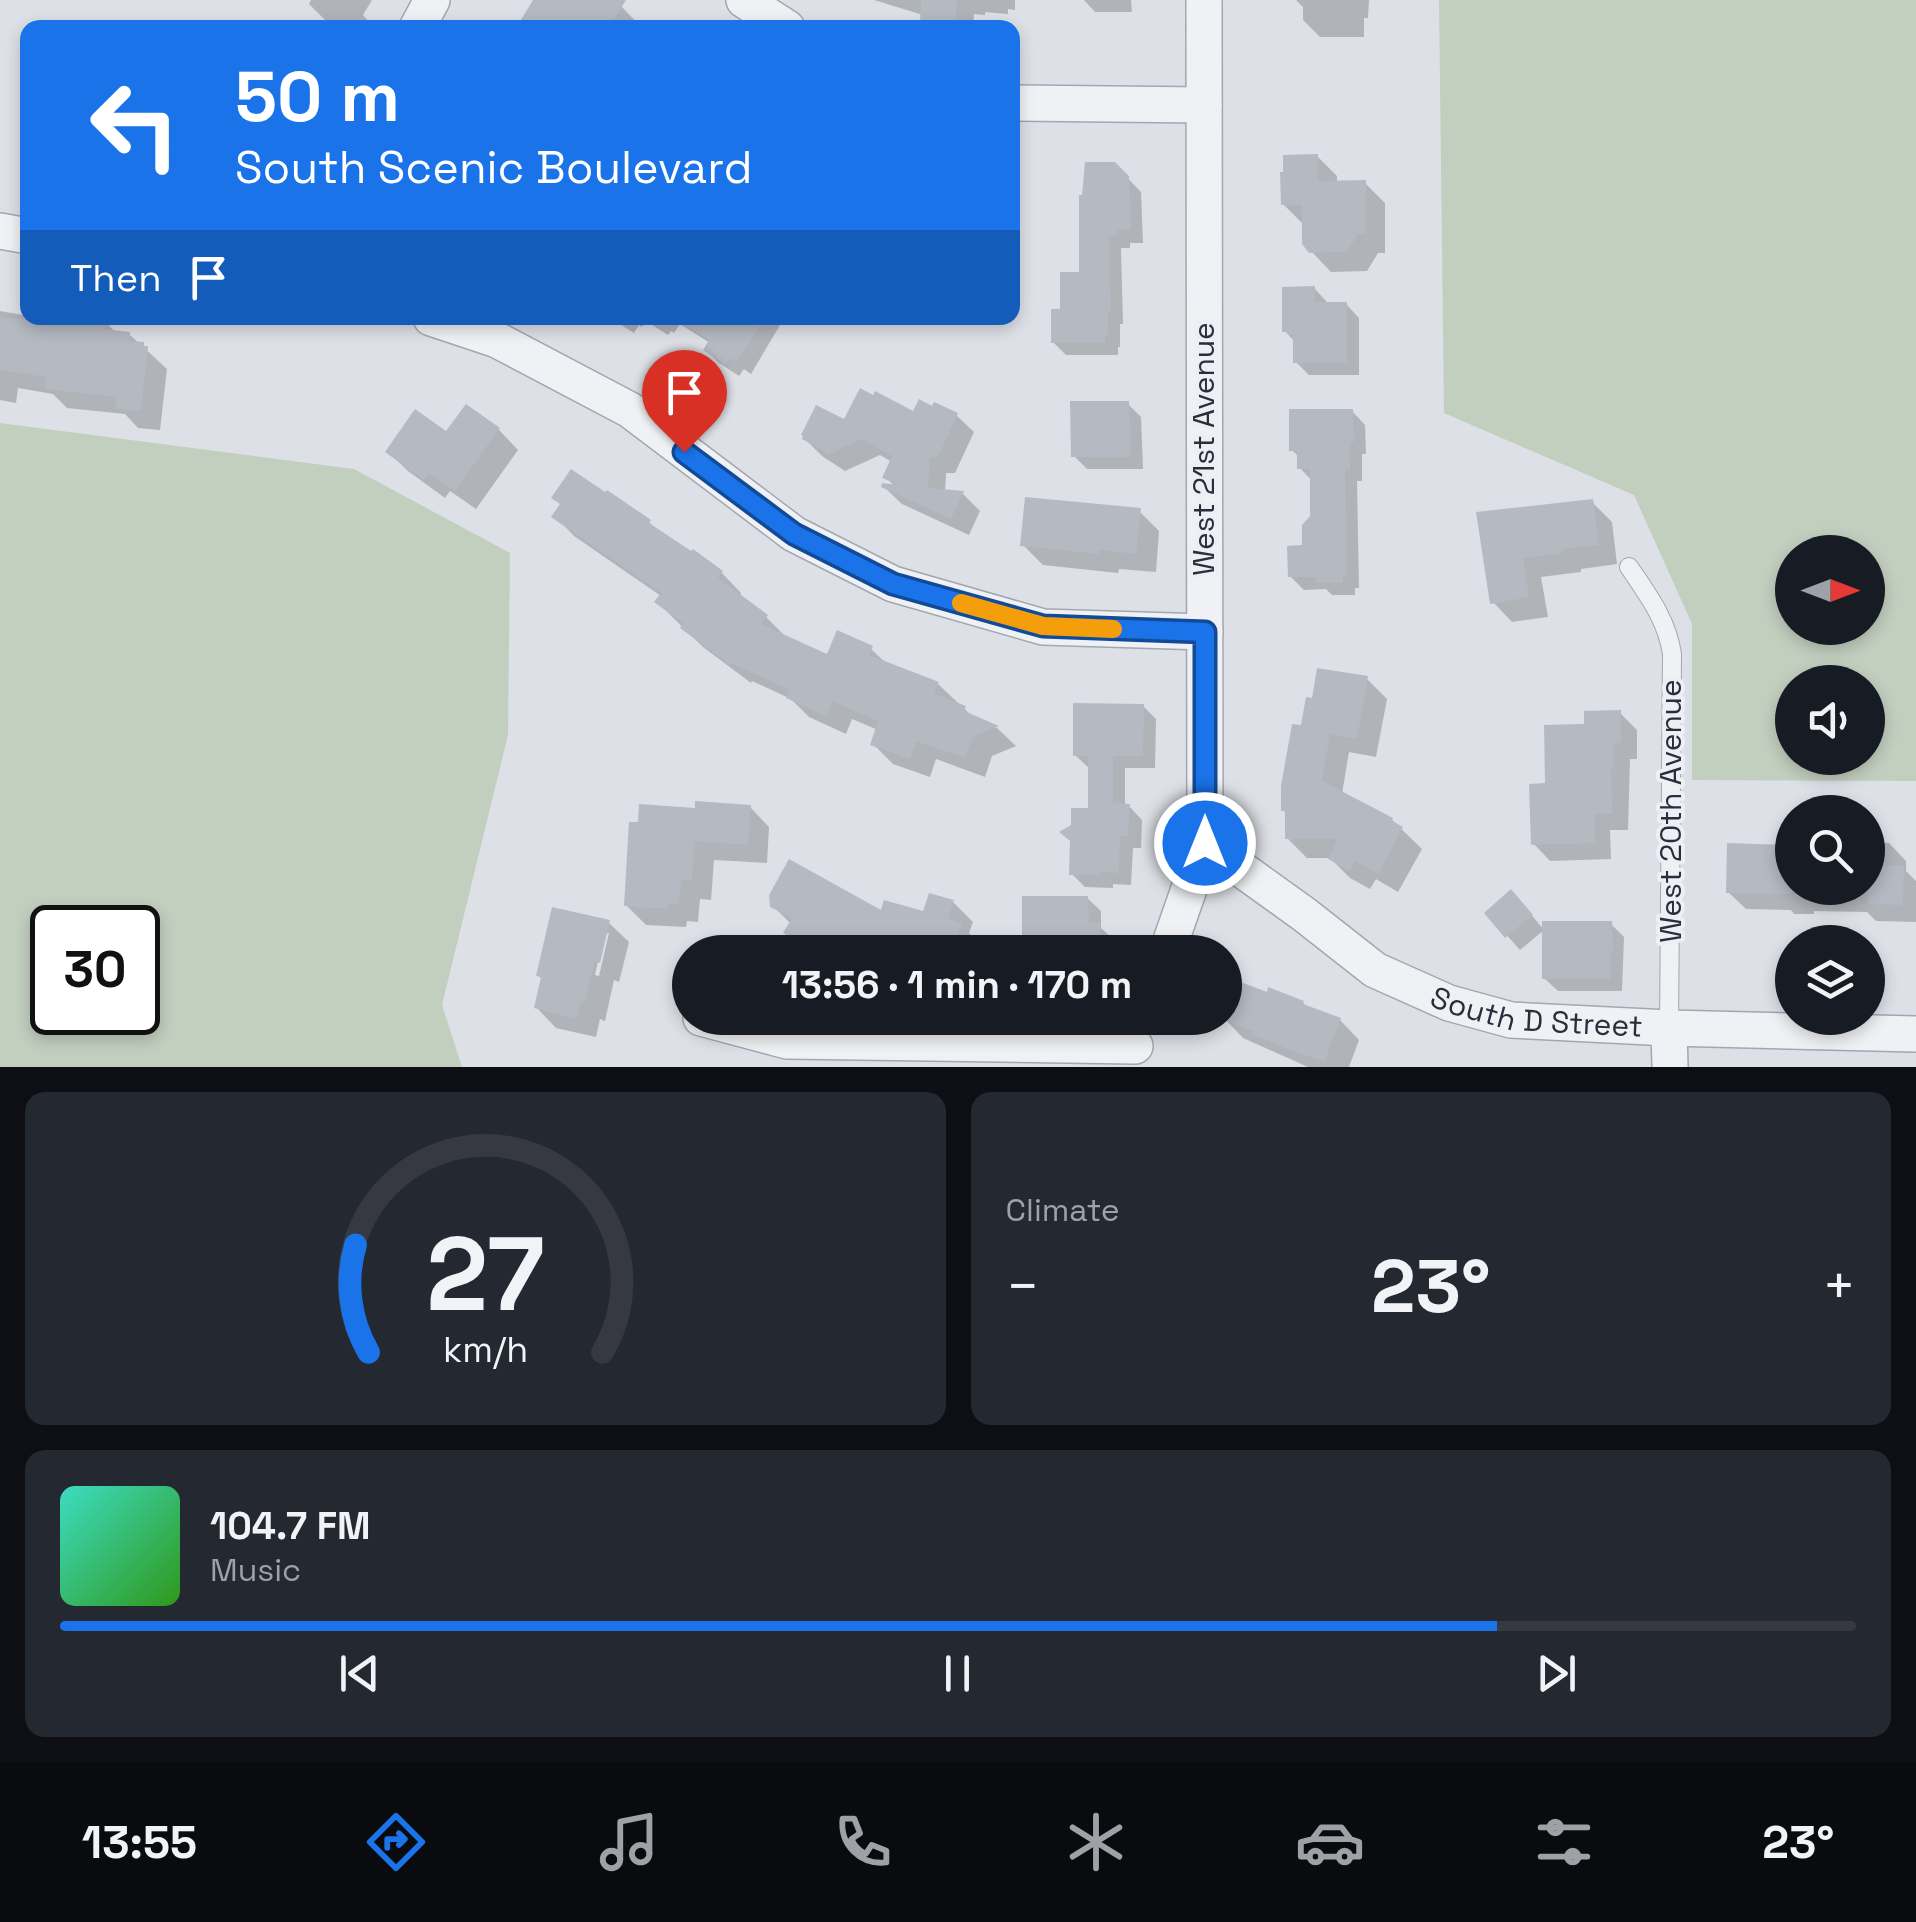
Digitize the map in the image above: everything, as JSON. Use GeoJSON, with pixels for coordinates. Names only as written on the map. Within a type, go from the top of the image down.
{"type":"FeatureCollection","features":[{"type":"Feature","properties":{"kind":"street"},"geometry":{"type":"LineString","coordinates":[[744,0],[775,20]]}},
{"type":"Feature","properties":{"kind":"street","name":"West 21st Avenue"},"geometry":{"type":"LineString","coordinates":[[1173,935],[1205,843],[1204,0]]}},
{"type":"Feature","properties":{"kind":"street"},"geometry":{"type":"LineString","coordinates":[[1020,103],[1204,105]]}},
{"type":"Feature","properties":{"kind":"street"},"geometry":{"type":"LineString","coordinates":[[451,325],[496,340],[630,410],[794,534],[893,584],[1043,626],[1205,632]]}},
{"type":"Feature","properties":{"kind":"street","name":"South D Street"},"geometry":{"type":"LineString","coordinates":[[1205,843],[1374,970],[1449,1003],[1512,1020],[1916,1034]]}},
{"type":"Feature","properties":{"kind":"street","name":"West 20th Avenue"},"geometry":{"type":"LineString","coordinates":[[1670,1028],[1670,1067]]}},
{"type":"Feature","properties":{"kind":"street"},"geometry":{"type":"LineString","coordinates":[[742,1035],[790,1054],[1140,1043]]}},
{"type":"Feature","properties":{"kind":"lane","name":"West 20th Avenue"},"geometry":{"type":"LineString","coordinates":[[1629,567],[1663,618],[1672,654],[1670,1028]]}},
{"type":"Feature","properties":{"kind":"green space"},"geometry":{"type":"Polygon","coordinates":[[[1439,0],[1916,0],[1916,781],[1692,780],[1692,624],[1634,495],[1444,413],[1439,0]]]}},
{"type":"Feature","properties":{"kind":"green space"},"geometry":{"type":"Polygon","coordinates":[[[0,423],[354,469],[510,553],[508,735],[442,1005],[462,1067],[0,1067],[0,423]]]}},
{"type":"Feature","properties":{"kind":"building"},"geometry":{"type":"Polygon","coordinates":[[[533,0],[626,0],[614,20],[521,20],[533,0]]]}},
{"type":"Feature","properties":{"kind":"building"},"geometry":{"type":"Polygon","coordinates":[[[921,0],[957,0],[955,20],[920,20],[921,0]]]}},
{"type":"Feature","properties":{"kind":"building"},"geometry":{"type":"Polygon","coordinates":[[[1318,154],[1318,181],[1366,180],[1366,234],[1358,234],[1347,252],[1309,253],[1302,244],[1302,205],[1281,205],[1283,155],[1318,154]]]}},
{"type":"Feature","properties":{"kind":"building"},"geometry":{"type":"Polygon","coordinates":[[[1085,162],[1115,162],[1129,176],[1131,230],[1117,230],[1117,236],[1109,236],[1111,312],[1105,343],[1051,343],[1051,309],[1060,309],[1060,272],[1079,272],[1079,195],[1085,162]]]}},
{"type":"Feature","properties":{"kind":"building"},"geometry":{"type":"Polygon","coordinates":[[[1315,286],[1315,302],[1347,302],[1347,363],[1293,363],[1293,335],[1282,332],[1282,287],[1315,286]]]}},
{"type":"Feature","properties":{"kind":"building"},"geometry":{"type":"Polygon","coordinates":[[[0,318],[20,318],[20,325],[105,325],[105,329],[130,332],[129,341],[148,346],[141,411],[116,409],[117,397],[45,389],[46,377],[0,370],[0,318]]]}},
{"type":"Feature","properties":{"kind":"building"},"geometry":{"type":"Polygon","coordinates":[[[685,325],[760,325],[737,362],[730,358],[725,365],[703,350],[709,340],[685,325]]]}},
{"type":"Feature","properties":{"kind":"building"},"geometry":{"type":"Polygon","coordinates":[[[860,388],[873,395],[875,391],[913,411],[919,399],[958,413],[938,457],[930,457],[928,488],[964,491],[951,519],[881,487],[882,483],[899,485],[882,478],[892,456],[861,439],[825,454],[802,439],[816,405],[844,419],[860,388]]]}},
{"type":"Feature","properties":{"kind":"building"},"geometry":{"type":"Polygon","coordinates":[[[1070,401],[1129,401],[1131,457],[1071,457],[1070,401]]]}},
{"type":"Feature","properties":{"kind":"building"},"geometry":{"type":"Polygon","coordinates":[[[466,404],[500,428],[455,491],[429,473],[424,480],[385,452],[415,409],[446,431],[466,404]]]}},
{"type":"Feature","properties":{"kind":"building"},"geometry":{"type":"Polygon","coordinates":[[[1289,409],[1353,409],[1354,442],[1350,442],[1350,469],[1345,469],[1347,576],[1343,576],[1343,583],[1316,583],[1316,577],[1288,577],[1287,546],[1302,545],[1302,525],[1310,516],[1310,469],[1297,469],[1297,451],[1289,451],[1289,409]]]}},
{"type":"Feature","properties":{"kind":"building"},"geometry":{"type":"Polygon","coordinates":[[[571,469],[723,571],[718,578],[768,615],[761,624],[827,654],[837,630],[873,646],[869,655],[939,682],[934,694],[966,706],[964,711],[999,726],[973,736],[965,758],[916,741],[910,759],[870,745],[878,721],[832,701],[826,716],[786,698],[790,690],[730,665],[680,628],[683,623],[654,602],[661,593],[551,517],[560,504],[551,498],[571,469]]]}},
{"type":"Feature","properties":{"kind":"building"},"geometry":{"type":"Polygon","coordinates":[[[1025,497],[1141,508],[1136,554],[1020,546],[1025,497]]]}},
{"type":"Feature","properties":{"kind":"building"},"geometry":{"type":"Polygon","coordinates":[[[1593,499],[1599,545],[1523,558],[1529,597],[1490,604],[1476,512],[1593,499]]]}},
{"type":"Feature","properties":{"kind":"building"},"geometry":{"type":"Polygon","coordinates":[[[1317,668],[1368,676],[1357,739],[1330,734],[1322,781],[1403,827],[1378,874],[1355,861],[1350,871],[1328,859],[1338,839],[1285,839],[1281,786],[1292,724],[1301,725],[1306,697],[1312,698],[1317,668]]]}},
{"type":"Feature","properties":{"kind":"building"},"geometry":{"type":"Polygon","coordinates":[[[1073,703],[1144,704],[1143,756],[1113,756],[1113,803],[1130,804],[1128,836],[1120,836],[1119,873],[1069,875],[1070,841],[1059,832],[1071,825],[1071,808],[1088,808],[1088,756],[1073,756],[1073,703]]]}},
{"type":"Feature","properties":{"kind":"building"},"geometry":{"type":"Polygon","coordinates":[[[1621,710],[1621,743],[1614,743],[1611,769],[1612,814],[1595,814],[1595,843],[1531,845],[1529,784],[1545,783],[1544,725],[1584,724],[1584,711],[1621,710]]]}},
{"type":"Feature","properties":{"kind":"building"},"geometry":{"type":"Polygon","coordinates":[[[695,801],[751,805],[748,845],[695,841],[692,881],[681,880],[679,904],[668,903],[667,909],[624,906],[629,822],[638,822],[639,804],[695,808],[695,801]]]}},
{"type":"Feature","properties":{"kind":"building"},"geometry":{"type":"Polygon","coordinates":[[[1727,843],[1775,844],[1775,894],[1726,893],[1727,843]]]}},
{"type":"Feature","properties":{"kind":"building"},"geometry":{"type":"Polygon","coordinates":[[[789,859],[881,910],[884,900],[923,911],[929,893],[954,900],[948,919],[962,923],[958,935],[787,935],[783,933],[792,918],[770,907],[769,895],[789,859]]]}},
{"type":"Feature","properties":{"kind":"building"},"geometry":{"type":"Polygon","coordinates":[[[1885,865],[1904,866],[1903,905],[1885,904],[1885,865]]]}},
{"type":"Feature","properties":{"kind":"building"},"geometry":{"type":"Polygon","coordinates":[[[1511,889],[1533,915],[1505,938],[1484,913],[1511,889]]]}},
{"type":"Feature","properties":{"kind":"building"},"geometry":{"type":"Polygon","coordinates":[[[1022,896],[1088,896],[1089,923],[1100,923],[1100,935],[1022,935],[1022,896]]]}},
{"type":"Feature","properties":{"kind":"building"},"geometry":{"type":"Polygon","coordinates":[[[552,907],[610,920],[600,963],[595,962],[577,1019],[534,1008],[541,977],[536,976],[552,907]]]}},
{"type":"Feature","properties":{"kind":"building"},"geometry":{"type":"Polygon","coordinates":[[[1542,921],[1612,921],[1610,979],[1542,979],[1542,921]]]}},
{"type":"Feature","properties":{"kind":"building"},"geometry":{"type":"Polygon","coordinates":[[[1242,983],[1267,992],[1268,987],[1341,1018],[1324,1062],[1252,1034],[1253,1031],[1242,1027],[1242,983]]]}},
{"type":"Feature","properties":{"kind":"slow traffic"},"geometry":{"type":"LineString","coordinates":[[961,603],[1043,626],[1113,629]]}},
{"type":"Feature","properties":{"kind":"route"},"geometry":{"type":"LineString","coordinates":[[684,452],[794,534],[893,584],[1043,626],[1205,632],[1205,843]]}}]}
